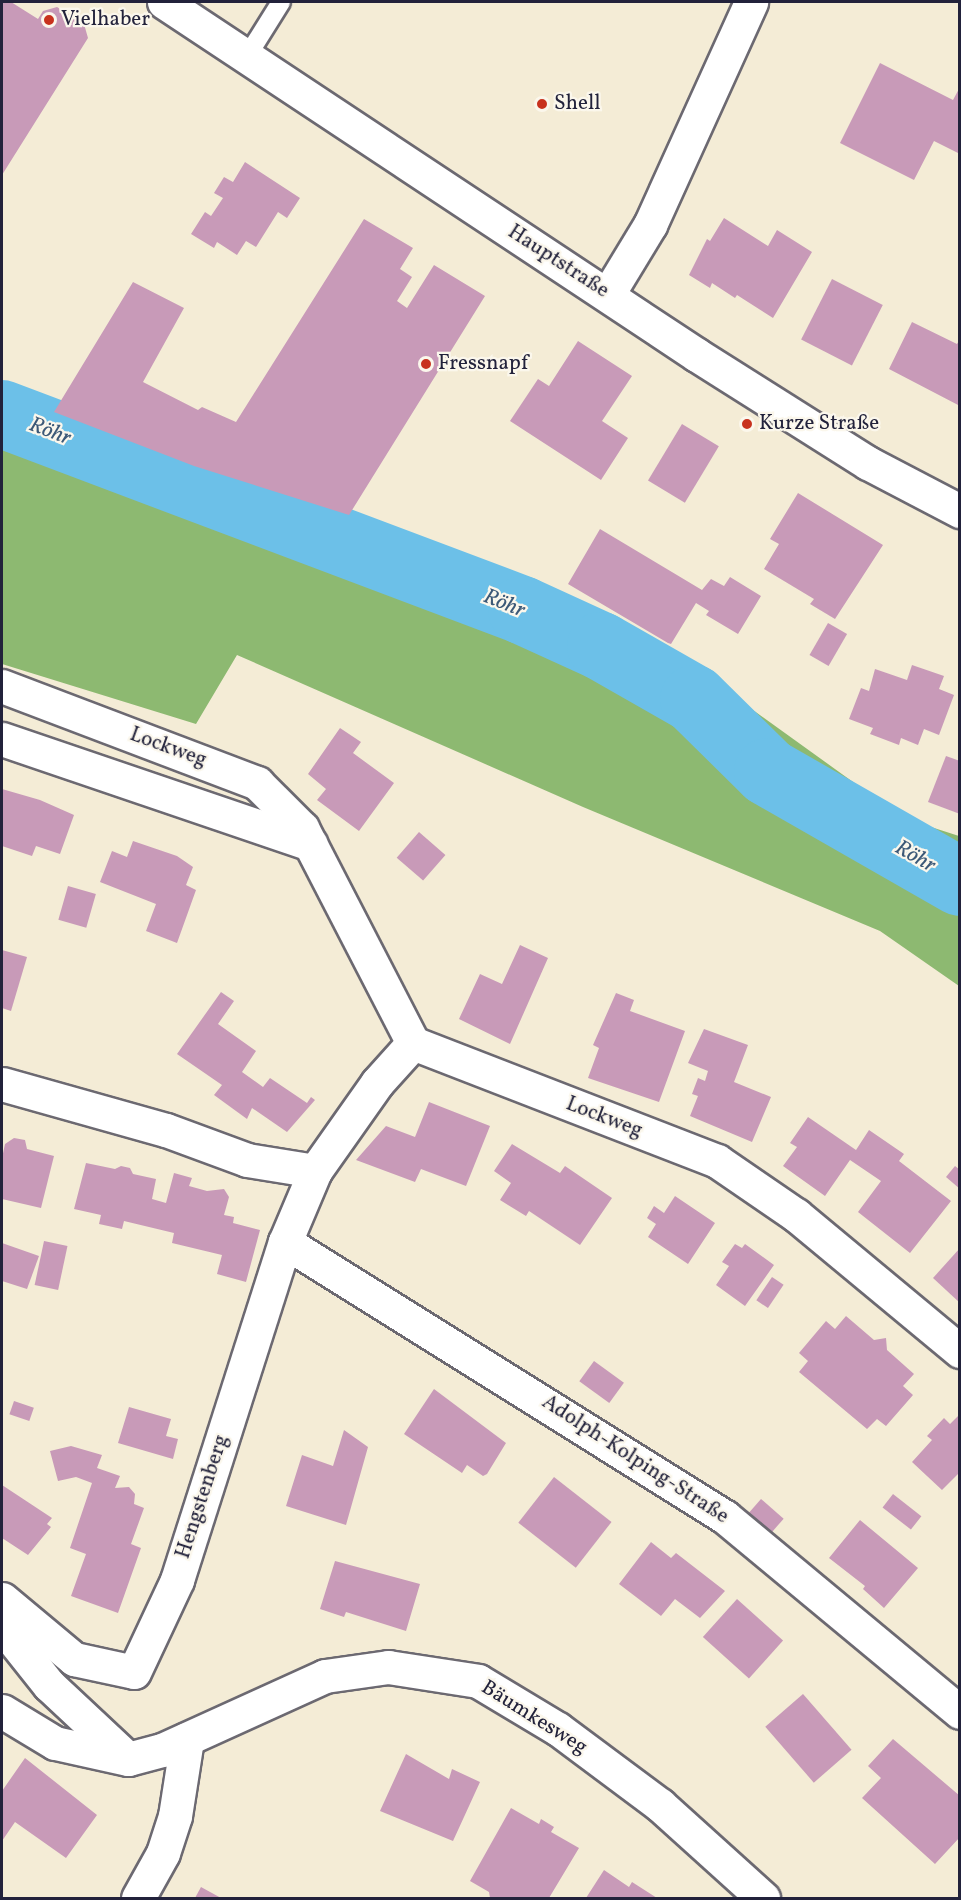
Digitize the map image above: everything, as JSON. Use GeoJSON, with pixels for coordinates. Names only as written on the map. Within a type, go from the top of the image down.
{"type":"FeatureCollection","features":[{"type":"Feature","properties":{"kind":"street","name":"Hauptstraße"},"geometry":{"type":"LineString","coordinates":[[164,2],[246,58],[868,463],[960,511]]}},
{"type":"Feature","properties":{"kind":"street"},"geometry":{"type":"LineString","coordinates":[[608,294],[650,225],[751,2]]}},
{"type":"Feature","properties":{"kind":"street","name":"Lockweg"},"geometry":{"type":"LineString","coordinates":[[2,686],[257,783],[283,806],[311,844],[413,1043],[717,1161],[795,1215],[960,1351]]}},
{"type":"Feature","properties":{"kind":"street","name":"Lockweg"},"geometry":{"type":"LineString","coordinates":[[2,739],[311,844]]}},
{"type":"Feature","properties":{"kind":"street","name":"Hengstenberg"},"geometry":{"type":"LineString","coordinates":[[2,1599],[74,1659],[134,1672],[177,1580],[285,1242],[315,1170],[377,1083],[413,1043]]}},
{"type":"Feature","properties":{"kind":"street"},"geometry":{"type":"LineString","coordinates":[[2,1084],[166,1130],[247,1160],[315,1170]]}},
{"type":"Feature","properties":{"kind":"street","name":"Adolph-Kolping-Straße"},"geometry":{"type":"LineString","coordinates":[[285,1242],[725,1517],[960,1712]]}},
{"type":"Feature","properties":{"kind":"street"},"geometry":{"type":"LineString","coordinates":[[2,1626],[49,1685],[128,1759]]}},
{"type":"Feature","properties":{"kind":"street","name":"Bäumkesweg"},"geometry":{"type":"LineString","coordinates":[[128,1759],[187,1739],[326,1676],[388,1667],[478,1681],[558,1729],[650,1798],[746,1893]]}},
{"type":"Feature","properties":{"kind":"street"},"geometry":{"type":"LineString","coordinates":[[2,1711],[54,1743],[128,1759]]}},
{"type":"Feature","properties":{"kind":"street"},"geometry":{"type":"LineString","coordinates":[[138,1899],[163,1852],[175,1816],[187,1739]]}},
{"type":"Feature","properties":{"kind":"lane"},"geometry":{"type":"LineString","coordinates":[[246,58],[281,2]]}},
{"type":"Feature","properties":{"kind":"green space"},"geometry":{"type":"Polygon","coordinates":[[[2,426],[170,489],[389,553],[710,679],[903,818],[959,836],[959,986],[880,931],[583,807],[237,655],[196,724],[2,664],[2,426]]]}},
{"type":"Feature","properties":{"kind":"building"},"geometry":{"type":"Polygon","coordinates":[[[2,2],[11,2],[38,19],[43,11],[57,7],[84,24],[88,38],[2,175],[2,2]]]}},
{"type":"Feature","properties":{"kind":"building"},"geometry":{"type":"Polygon","coordinates":[[[880,63],[953,100],[960,87],[960,154],[934,141],[914,180],[840,143],[880,63]]]}},
{"type":"Feature","properties":{"kind":"building"},"geometry":{"type":"Polygon","coordinates":[[[245,162],[300,198],[287,218],[278,212],[256,247],[246,241],[237,255],[217,242],[214,248],[191,234],[205,212],[211,216],[223,198],[214,193],[224,177],[233,182],[245,162]]]}},
{"type":"Feature","properties":{"kind":"building"},"geometry":{"type":"Polygon","coordinates":[[[724,218],[768,246],[777,230],[812,252],[773,318],[737,295],[735,298],[712,283],[710,288],[689,275],[707,239],[710,241],[724,218]]]}},
{"type":"Feature","properties":{"kind":"building"},"geometry":{"type":"Polygon","coordinates":[[[364,219],[413,248],[400,269],[412,277],[397,301],[407,308],[434,265],[485,296],[349,515],[194,466],[54,412],[133,282],[184,308],[143,382],[198,410],[202,407],[236,422],[364,219]]]}},
{"type":"Feature","properties":{"kind":"building"},"geometry":{"type":"Polygon","coordinates":[[[832,279],[883,305],[852,365],[801,340],[832,279]]]}},
{"type":"Feature","properties":{"kind":"building"},"geometry":{"type":"Polygon","coordinates":[[[912,322],[957,344],[960,339],[960,406],[889,369],[912,322]]]}},
{"type":"Feature","properties":{"kind":"building"},"geometry":{"type":"Polygon","coordinates":[[[578,341],[632,376],[602,421],[628,438],[601,480],[510,421],[538,379],[549,386],[578,341]]]}},
{"type":"Feature","properties":{"kind":"building"},"geometry":{"type":"Polygon","coordinates":[[[682,424],[719,446],[685,503],[648,481],[682,424]]]}},
{"type":"Feature","properties":{"kind":"building"},"geometry":{"type":"Polygon","coordinates":[[[798,493],[883,545],[835,619],[810,604],[814,599],[764,569],[779,544],[770,539],[798,493]]]}},
{"type":"Feature","properties":{"kind":"building"},"geometry":{"type":"Polygon","coordinates":[[[600,529],[702,590],[711,579],[724,586],[730,577],[761,596],[738,634],[706,615],[709,611],[696,603],[671,644],[668,643],[568,584],[600,529]]]}},
{"type":"Feature","properties":{"kind":"building"},"geometry":{"type":"Polygon","coordinates":[[[828,623],[847,634],[829,666],[810,655],[828,623]]]}},
{"type":"Feature","properties":{"kind":"building"},"geometry":{"type":"Polygon","coordinates":[[[912,665],[944,676],[939,689],[954,695],[939,735],[924,729],[918,745],[901,738],[899,745],[870,734],[873,728],[849,719],[861,688],[869,691],[875,669],[907,680],[912,665]]]}},
{"type":"Feature","properties":{"kind":"building"},"geometry":{"type":"Polygon","coordinates":[[[340,728],[361,742],[353,753],[394,783],[359,831],[317,800],[326,789],[308,774],[340,728]]]}},
{"type":"Feature","properties":{"kind":"building"},"geometry":{"type":"Polygon","coordinates":[[[946,756],[960,761],[960,814],[928,802],[946,756]]]}},
{"type":"Feature","properties":{"kind":"building"},"geometry":{"type":"Polygon","coordinates":[[[2,789],[40,800],[74,815],[60,854],[36,846],[32,856],[2,846],[2,789]]]}},
{"type":"Feature","properties":{"kind":"building"},"geometry":{"type":"Polygon","coordinates":[[[419,832],[445,855],[423,881],[397,858],[419,832]]]}},
{"type":"Feature","properties":{"kind":"building"},"geometry":{"type":"Polygon","coordinates":[[[133,841],[177,856],[193,867],[186,885],[196,890],[177,943],[146,931],[156,904],[100,882],[112,851],[127,857],[133,841]]]}},
{"type":"Feature","properties":{"kind":"building"},"geometry":{"type":"Polygon","coordinates":[[[68,886],[96,894],[86,928],[58,920],[68,886]]]}},
{"type":"Feature","properties":{"kind":"building"},"geometry":{"type":"Polygon","coordinates":[[[520,945],[548,958],[510,1044],[459,1019],[480,974],[502,984],[520,945]]]}},
{"type":"Feature","properties":{"kind":"building"},"geometry":{"type":"Polygon","coordinates":[[[2,950],[27,957],[11,1011],[2,1008],[2,950]]]}},
{"type":"Feature","properties":{"kind":"building"},"geometry":{"type":"Polygon","coordinates":[[[221,992],[234,1001],[218,1024],[256,1051],[242,1072],[263,1087],[270,1078],[307,1103],[311,1097],[315,1100],[287,1132],[252,1108],[247,1119],[214,1095],[222,1085],[177,1054],[221,992]]]}},
{"type":"Feature","properties":{"kind":"building"},"geometry":{"type":"Polygon","coordinates":[[[616,993],[634,1000],[630,1011],[685,1031],[659,1102],[588,1078],[599,1048],[593,1045],[616,993]]]}},
{"type":"Feature","properties":{"kind":"building"},"geometry":{"type":"Polygon","coordinates":[[[704,1029],[748,1045],[734,1082],[771,1097],[752,1142],[690,1116],[698,1096],[692,1094],[698,1078],[705,1081],[708,1071],[688,1063],[704,1029]]]}},
{"type":"Feature","properties":{"kind":"building"},"geometry":{"type":"Polygon","coordinates":[[[429,1102],[490,1126],[466,1186],[421,1169],[415,1182],[356,1160],[386,1126],[415,1137],[429,1102]]]}},
{"type":"Feature","properties":{"kind":"building"},"geometry":{"type":"Polygon","coordinates":[[[808,1117],[856,1150],[869,1130],[904,1154],[899,1161],[951,1201],[910,1253],[858,1212],[881,1181],[850,1160],[825,1196],[783,1166],[797,1147],[790,1143],[808,1117]]]}},
{"type":"Feature","properties":{"kind":"building"},"geometry":{"type":"Polygon","coordinates":[[[14,1138],[25,1140],[27,1149],[54,1156],[41,1208],[2,1199],[2,1158],[5,1144],[14,1138]]]}},
{"type":"Feature","properties":{"kind":"building"},"geometry":{"type":"Polygon","coordinates":[[[512,1144],[560,1173],[565,1166],[612,1198],[580,1245],[529,1211],[526,1216],[500,1200],[511,1183],[494,1171],[512,1144]]]}},
{"type":"Feature","properties":{"kind":"building"},"geometry":{"type":"Polygon","coordinates":[[[86,1163],[115,1169],[121,1166],[130,1168],[133,1174],[156,1179],[152,1199],[166,1203],[174,1173],[192,1178],[189,1186],[207,1191],[224,1189],[229,1197],[224,1215],[234,1217],[233,1223],[260,1230],[246,1282],[217,1274],[222,1255],[172,1243],[174,1233],[124,1221],[122,1229],[99,1224],[101,1215],[74,1209],[86,1163]]]}},
{"type":"Feature","properties":{"kind":"building"},"geometry":{"type":"Polygon","coordinates":[[[955,1166],[960,1170],[960,1189],[946,1177],[955,1166]]]}},
{"type":"Feature","properties":{"kind":"building"},"geometry":{"type":"Polygon","coordinates":[[[675,1196],[715,1223],[688,1264],[648,1237],[656,1224],[647,1218],[654,1206],[664,1213],[675,1196]]]}},
{"type":"Feature","properties":{"kind":"building"},"geometry":{"type":"Polygon","coordinates":[[[44,1241],[67,1246],[58,1290],[35,1285],[44,1241]]]}},
{"type":"Feature","properties":{"kind":"building"},"geometry":{"type":"Polygon","coordinates":[[[2,1243],[39,1256],[27,1289],[2,1281],[2,1243]]]}},
{"type":"Feature","properties":{"kind":"building"},"geometry":{"type":"Polygon","coordinates":[[[735,1244],[742,1248],[745,1244],[774,1265],[745,1306],[716,1285],[729,1266],[722,1262],[735,1244]]]}},
{"type":"Feature","properties":{"kind":"building"},"geometry":{"type":"Polygon","coordinates":[[[960,1248],[960,1303],[933,1278],[960,1248]]]}},
{"type":"Feature","properties":{"kind":"building"},"geometry":{"type":"Polygon","coordinates":[[[772,1277],[784,1285],[768,1308],[756,1300],[772,1277]]]}},
{"type":"Feature","properties":{"kind":"building"},"geometry":{"type":"Polygon","coordinates":[[[846,1316],[874,1340],[886,1338],[887,1350],[914,1374],[903,1386],[913,1395],[886,1426],[877,1419],[867,1429],[799,1372],[808,1361],[799,1353],[826,1321],[835,1329],[846,1316]]]}},
{"type":"Feature","properties":{"kind":"building"},"geometry":{"type":"Polygon","coordinates":[[[594,1361],[624,1383],[609,1403],[579,1381],[594,1361]]]}},
{"type":"Feature","properties":{"kind":"building"},"geometry":{"type":"Polygon","coordinates":[[[434,1389],[506,1443],[487,1474],[483,1476],[467,1465],[462,1473],[404,1434],[434,1389]]]}},
{"type":"Feature","properties":{"kind":"building"},"geometry":{"type":"Polygon","coordinates":[[[14,1401],[34,1408],[29,1421],[9,1414],[14,1401]]]}},
{"type":"Feature","properties":{"kind":"building"},"geometry":{"type":"Polygon","coordinates":[[[129,1407],[171,1419],[166,1436],[178,1439],[173,1459],[118,1443],[129,1407]]]}},
{"type":"Feature","properties":{"kind":"building"},"geometry":{"type":"Polygon","coordinates":[[[960,1414],[960,1472],[942,1490],[912,1462],[932,1440],[927,1436],[944,1418],[950,1424],[960,1414]]]}},
{"type":"Feature","properties":{"kind":"building"},"geometry":{"type":"Polygon","coordinates":[[[344,1430],[368,1447],[346,1525],[286,1506],[302,1455],[333,1466],[344,1430]]]}},
{"type":"Feature","properties":{"kind":"building"},"geometry":{"type":"Polygon","coordinates":[[[71,1446],[102,1455],[97,1468],[120,1476],[115,1488],[129,1487],[135,1494],[134,1504],[144,1508],[131,1544],[141,1548],[118,1613],[71,1596],[86,1554],[70,1548],[92,1483],[76,1477],[58,1481],[50,1451],[71,1446]]]}},
{"type":"Feature","properties":{"kind":"building"},"geometry":{"type":"Polygon","coordinates":[[[554,1477],[612,1522],[576,1568],[518,1523],[554,1477]]]}},
{"type":"Feature","properties":{"kind":"building"},"geometry":{"type":"Polygon","coordinates":[[[2,1485],[52,1518],[47,1524],[51,1527],[28,1555],[2,1538],[2,1485]]]}},
{"type":"Feature","properties":{"kind":"building"},"geometry":{"type":"Polygon","coordinates":[[[893,1494],[921,1516],[911,1530],[883,1507],[893,1494]]]}},
{"type":"Feature","properties":{"kind":"building"},"geometry":{"type":"Polygon","coordinates":[[[761,1499],[784,1519],[770,1535],[747,1515],[761,1499]]]}},
{"type":"Feature","properties":{"kind":"building"},"geometry":{"type":"Polygon","coordinates":[[[860,1520],[918,1568],[884,1608],[863,1589],[865,1586],[829,1558],[860,1520]]]}},
{"type":"Feature","properties":{"kind":"building"},"geometry":{"type":"Polygon","coordinates":[[[651,1542],[671,1558],[676,1553],[725,1591],[700,1618],[675,1599],[661,1616],[619,1584],[651,1542]]]}},
{"type":"Feature","properties":{"kind":"building"},"geometry":{"type":"Polygon","coordinates":[[[335,1561],[420,1584],[406,1631],[346,1612],[344,1617],[320,1609],[335,1561]]]}},
{"type":"Feature","properties":{"kind":"building"},"geometry":{"type":"Polygon","coordinates":[[[737,1599],[783,1640],[749,1678],[703,1637],[737,1599]]]}},
{"type":"Feature","properties":{"kind":"building"},"geometry":{"type":"Polygon","coordinates":[[[803,1694],[852,1750],[814,1783],[765,1727],[803,1694]]]}},
{"type":"Feature","properties":{"kind":"building"},"geometry":{"type":"Polygon","coordinates":[[[893,1739],[960,1796],[960,1837],[935,1864],[862,1798],[881,1778],[868,1766],[893,1739]]]}},
{"type":"Feature","properties":{"kind":"building"},"geometry":{"type":"Polygon","coordinates":[[[406,1754],[449,1779],[452,1769],[480,1782],[453,1841],[380,1811],[406,1754]]]}},
{"type":"Feature","properties":{"kind":"building"},"geometry":{"type":"Polygon","coordinates":[[[25,1758],[97,1815],[66,1858],[15,1822],[2,1841],[2,1791],[25,1758]]]}},
{"type":"Feature","properties":{"kind":"building"},"geometry":{"type":"Polygon","coordinates":[[[511,1808],[539,1824],[541,1819],[554,1827],[551,1832],[579,1848],[549,1898],[490,1898],[489,1892],[470,1881],[511,1808]]]}},
{"type":"Feature","properties":{"kind":"building"},"geometry":{"type":"Polygon","coordinates":[[[604,1870],[629,1887],[632,1882],[657,1898],[586,1898],[604,1870]]]}},
{"type":"Feature","properties":{"kind":"building"},"geometry":{"type":"Polygon","coordinates":[[[201,1887],[221,1898],[195,1898],[201,1887]]]}},
{"type":"Feature","properties":{"kind":"waterway","name":"Röhr"},"geometry":{"type":"LineString","coordinates":[[2,414],[522,610],[601,646],[694,699],[768,772],[960,882]]}},
{"type":"Feature","properties":{"kind":"place","name":"Vielhaber"},"geometry":{"type":"Point","coordinates":[49,20]}},
{"type":"Feature","properties":{"kind":"place","name":"Shell"},"geometry":{"type":"Point","coordinates":[542,104]}},
{"type":"Feature","properties":{"kind":"place","name":"Fressnapf"},"geometry":{"type":"Point","coordinates":[426,364]}},
{"type":"Feature","properties":{"kind":"place","name":"Kurze Straße"},"geometry":{"type":"Point","coordinates":[747,424]}}]}
